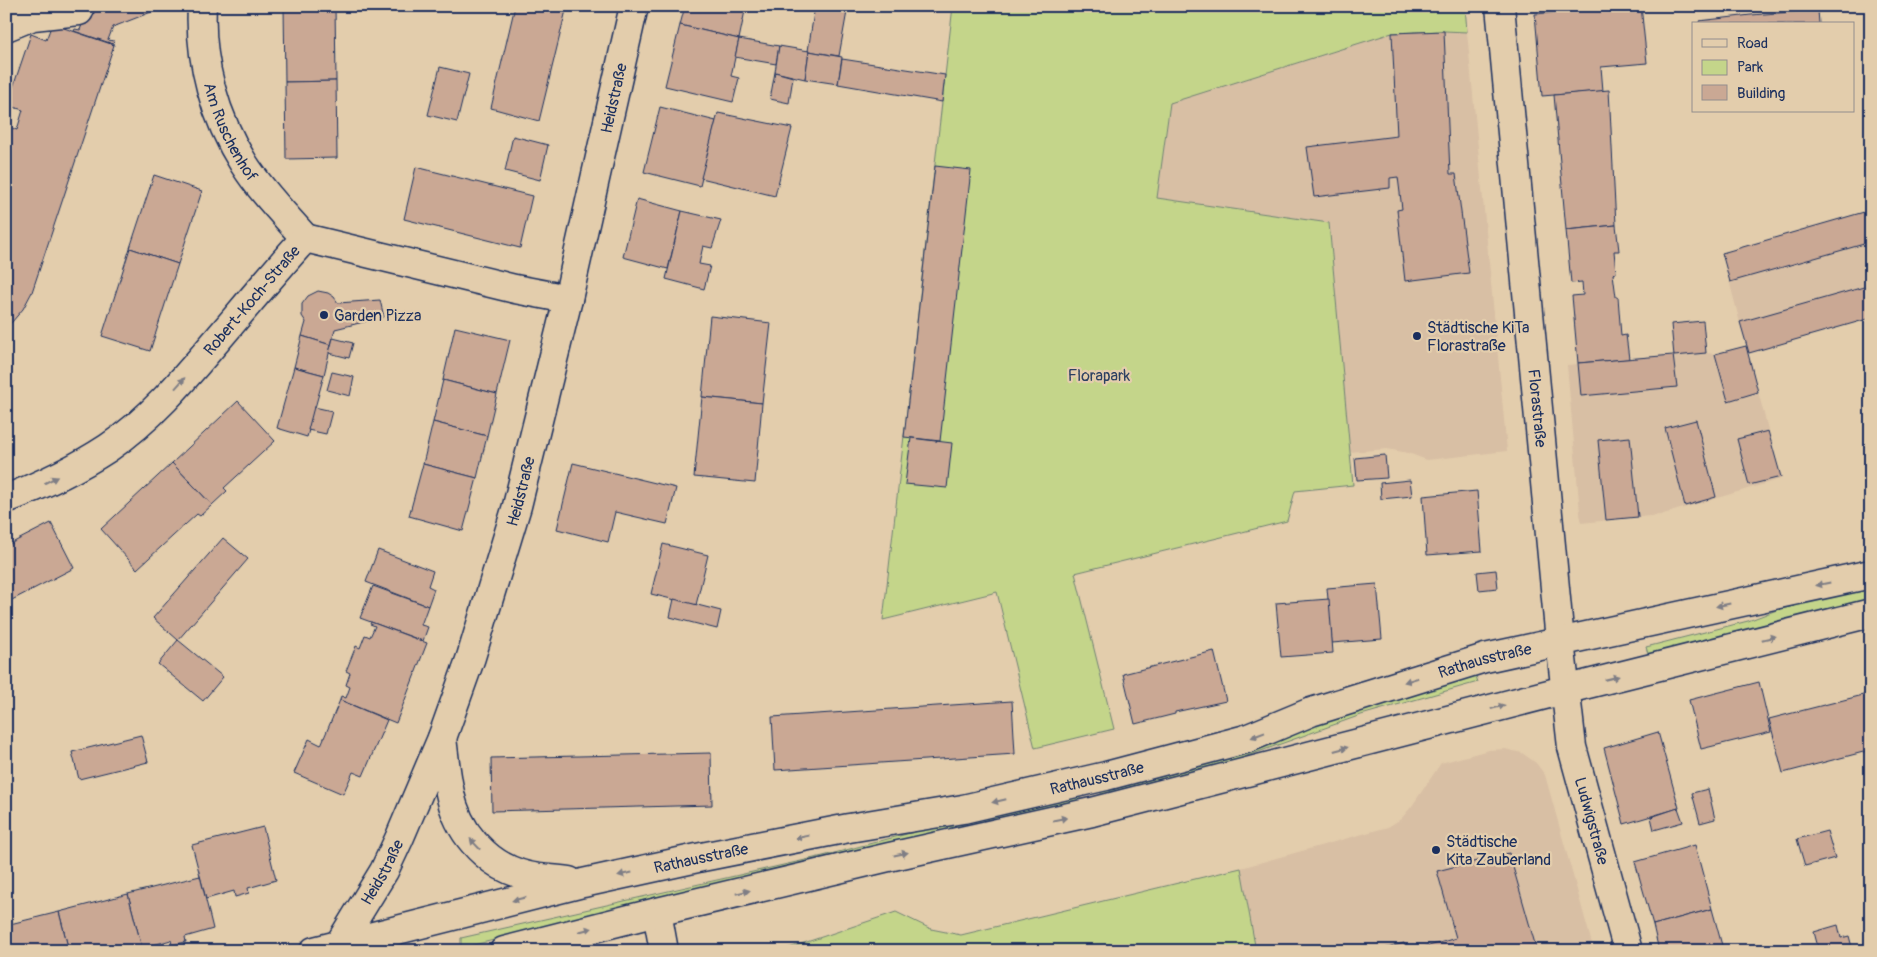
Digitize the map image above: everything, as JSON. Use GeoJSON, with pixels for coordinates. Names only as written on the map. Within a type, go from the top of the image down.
{"type":"FeatureCollection","features":[{"type":"Feature","properties":{"kind":"street","name":"Am Ruschenhof"},"geometry":{"type":"LineString","coordinates":[[202,6],[201,24],[204,53],[213,96],[225,130],[244,164],[270,200],[305,238]]}},
{"type":"Feature","properties":{"kind":"street","name":"Heidstraße"},"geometry":{"type":"LineString","coordinates":[[337,947],[384,871],[442,738],[471,657],[517,506],[568,299],[634,6]]}},
{"type":"Feature","properties":{"kind":"street","name":"Florastraße"},"geometry":{"type":"LineString","coordinates":[[1500,6],[1564,690]]}},
{"type":"Feature","properties":{"kind":"street"},"geometry":{"type":"LineString","coordinates":[[6,27],[33,16],[79,11]]}},
{"type":"Feature","properties":{"kind":"street","name":"Robert-Koch-Straße"},"geometry":{"type":"LineString","coordinates":[[6,499],[40,486],[109,448],[140,422],[168,397],[276,269],[305,238],[515,289],[568,299]]}},
{"type":"Feature","properties":{"kind":"street","name":"Rathausstraße"},"geometry":{"type":"LineString","coordinates":[[314,951],[337,947],[583,883],[840,830],[964,809],[1106,776],[1246,739],[1312,712],[1485,658],[1871,574]]}},
{"type":"Feature","properties":{"kind":"street","name":"Rathausstraße"},"geometry":{"type":"LineString","coordinates":[[504,951],[657,912],[889,857],[1092,812],[1871,612]]}},
{"type":"Feature","properties":{"kind":"street","name":"Ludwigstraße"},"geometry":{"type":"LineString","coordinates":[[1564,690],[1572,747],[1628,951]]}},
{"type":"Feature","properties":{"kind":"street"},"geometry":{"type":"LineString","coordinates":[[442,738],[450,796],[459,823],[473,843],[496,865],[527,876],[583,883]]}},
{"type":"Feature","properties":{"kind":"street"},"geometry":{"type":"LineString","coordinates":[[657,912],[664,951]]}},
{"type":"Feature","properties":{"kind":"shaded area","name":"Städtische KiTa Florastraße"},"geometry":{"type":"Polygon","coordinates":[[[1467,32],[1507,451],[1427,460],[1408,453],[1387,449],[1349,452],[1329,223],[1157,198],[1170,103],[1392,33],[1467,32]]]}},
{"type":"Feature","properties":{"kind":"shaded area"},"geometry":{"type":"Polygon","coordinates":[[[1871,210],[1871,318],[1748,353],[1781,479],[1660,515],[1581,523],[1567,365],[1673,355],[1671,324],[1703,321],[1706,353],[1715,354],[1746,346],[1722,253],[1871,210]]]}},
{"type":"Feature","properties":{"kind":"shaded area","name":"Städtische Kita Zauberland"},"geometry":{"type":"Polygon","coordinates":[[[1505,749],[1522,753],[1536,763],[1545,775],[1594,951],[1256,951],[1241,868],[1388,827],[1401,819],[1412,806],[1441,763],[1489,750],[1505,749]]]}},
{"type":"Feature","properties":{"kind":"green space","name":"Florapark"},"geometry":{"type":"Polygon","coordinates":[[[953,6],[1465,6],[1467,32],[1392,33],[1170,103],[1157,198],[1329,223],[1353,485],[1295,491],[1287,521],[1075,573],[1114,729],[1035,748],[997,592],[883,620],[953,6]]]}},
{"type":"Feature","properties":{"kind":"green space"},"geometry":{"type":"Polygon","coordinates":[[[1871,585],[1871,601],[1649,657],[1646,647],[1748,621],[1795,603],[1871,585]]]}},
{"type":"Feature","properties":{"kind":"green space"},"geometry":{"type":"Polygon","coordinates":[[[1474,671],[1478,682],[1361,715],[1225,764],[1102,799],[1100,788],[1474,671]]]}},
{"type":"Feature","properties":{"kind":"green space"},"geometry":{"type":"Polygon","coordinates":[[[1079,793],[1081,803],[461,948],[461,938],[823,856],[922,830],[1079,793]]]}},
{"type":"Feature","properties":{"kind":"green space"},"geometry":{"type":"Polygon","coordinates":[[[1241,868],[1256,951],[780,951],[896,912],[931,929],[961,935],[1241,868]]]}},
{"type":"Feature","properties":{"kind":"building"},"geometry":{"type":"Polygon","coordinates":[[[77,6],[164,7],[113,27],[108,40],[114,41],[113,44],[74,31],[75,29],[80,30],[83,22],[77,6]]]}},
{"type":"Feature","properties":{"kind":"building"},"geometry":{"type":"Polygon","coordinates":[[[284,6],[335,6],[336,81],[285,82],[284,6]]]}},
{"type":"Feature","properties":{"kind":"building"},"geometry":{"type":"Polygon","coordinates":[[[515,6],[567,6],[539,121],[491,108],[515,6]]]}},
{"type":"Feature","properties":{"kind":"building"},"geometry":{"type":"Polygon","coordinates":[[[685,6],[746,6],[739,39],[680,25],[685,6]]]}},
{"type":"Feature","properties":{"kind":"building"},"geometry":{"type":"Polygon","coordinates":[[[815,6],[848,6],[839,56],[808,51],[815,6]]]}},
{"type":"Feature","properties":{"kind":"building"},"geometry":{"type":"Polygon","coordinates":[[[1641,6],[1647,63],[1601,67],[1603,91],[1542,96],[1535,14],[1641,6]]]}},
{"type":"Feature","properties":{"kind":"building"},"geometry":{"type":"Polygon","coordinates":[[[1818,10],[1819,22],[1699,21],[1818,10]]]}},
{"type":"Feature","properties":{"kind":"building"},"geometry":{"type":"Polygon","coordinates":[[[52,24],[114,45],[32,292],[23,309],[6,329],[6,160],[9,154],[6,153],[6,126],[17,130],[23,110],[7,105],[31,34],[46,40],[52,24]]]}},
{"type":"Feature","properties":{"kind":"building"},"geometry":{"type":"Polygon","coordinates":[[[680,25],[739,39],[731,76],[739,78],[733,102],[665,86],[680,25]]]}},
{"type":"Feature","properties":{"kind":"building"},"geometry":{"type":"Polygon","coordinates":[[[1444,31],[1450,174],[1456,174],[1469,273],[1405,281],[1397,210],[1402,209],[1398,177],[1390,178],[1390,188],[1314,197],[1307,147],[1397,136],[1392,33],[1444,31]]]}},
{"type":"Feature","properties":{"kind":"building"},"geometry":{"type":"Polygon","coordinates":[[[739,39],[779,46],[776,64],[735,57],[739,39]]]}},
{"type":"Feature","properties":{"kind":"building"},"geometry":{"type":"Polygon","coordinates":[[[779,46],[809,51],[805,79],[775,72],[779,46]]]}},
{"type":"Feature","properties":{"kind":"building"},"geometry":{"type":"Polygon","coordinates":[[[809,51],[842,57],[838,84],[805,79],[809,51]]]}},
{"type":"Feature","properties":{"kind":"building"},"geometry":{"type":"Polygon","coordinates":[[[842,59],[945,75],[942,102],[838,84],[842,59]]]}},
{"type":"Feature","properties":{"kind":"building"},"geometry":{"type":"Polygon","coordinates":[[[440,67],[469,74],[457,122],[428,115],[440,67]]]}},
{"type":"Feature","properties":{"kind":"building"},"geometry":{"type":"Polygon","coordinates":[[[775,72],[793,77],[789,103],[770,99],[775,72]]]}},
{"type":"Feature","properties":{"kind":"building"},"geometry":{"type":"Polygon","coordinates":[[[336,81],[337,158],[286,159],[285,82],[336,81]]]}},
{"type":"Feature","properties":{"kind":"building"},"geometry":{"type":"Polygon","coordinates":[[[1609,90],[1616,225],[1566,230],[1554,95],[1609,90]]]}},
{"type":"Feature","properties":{"kind":"building"},"geometry":{"type":"Polygon","coordinates":[[[660,107],[716,121],[700,186],[644,172],[660,107]]]}},
{"type":"Feature","properties":{"kind":"building"},"geometry":{"type":"Polygon","coordinates":[[[718,113],[792,128],[775,196],[701,178],[718,113]]]}},
{"type":"Feature","properties":{"kind":"building"},"geometry":{"type":"Polygon","coordinates":[[[513,136],[548,145],[540,180],[505,171],[513,136]]]}},
{"type":"Feature","properties":{"kind":"building"},"geometry":{"type":"Polygon","coordinates":[[[935,166],[971,170],[940,441],[904,437],[935,166]]]}},
{"type":"Feature","properties":{"kind":"building"},"geometry":{"type":"Polygon","coordinates":[[[416,167],[532,196],[520,248],[404,219],[416,167]]]}},
{"type":"Feature","properties":{"kind":"building"},"geometry":{"type":"Polygon","coordinates":[[[154,175],[202,191],[178,264],[130,248],[154,175]]]}},
{"type":"Feature","properties":{"kind":"building"},"geometry":{"type":"Polygon","coordinates":[[[637,199],[682,211],[668,269],[623,257],[637,199]]]}},
{"type":"Feature","properties":{"kind":"building"},"geometry":{"type":"Polygon","coordinates":[[[1871,210],[1871,242],[1730,282],[1722,253],[1871,210]]]}},
{"type":"Feature","properties":{"kind":"building"},"geometry":{"type":"Polygon","coordinates":[[[682,211],[721,220],[712,248],[703,246],[699,264],[710,266],[704,289],[666,279],[682,211]]]}},
{"type":"Feature","properties":{"kind":"building"},"geometry":{"type":"Polygon","coordinates":[[[1616,225],[1619,251],[1614,251],[1616,273],[1613,274],[1616,297],[1618,297],[1621,336],[1626,335],[1629,359],[1578,363],[1572,296],[1583,295],[1582,282],[1571,283],[1566,230],[1616,225]]]}},
{"type":"Feature","properties":{"kind":"building"},"geometry":{"type":"Polygon","coordinates":[[[130,248],[178,264],[150,351],[102,336],[130,248]]]}},
{"type":"Feature","properties":{"kind":"building"},"geometry":{"type":"Polygon","coordinates":[[[1871,285],[1871,318],[1749,353],[1740,322],[1871,285]]]}},
{"type":"Feature","properties":{"kind":"building"},"geometry":{"type":"Polygon","coordinates":[[[318,291],[328,293],[338,303],[380,300],[384,317],[335,329],[331,345],[302,336],[306,322],[302,316],[302,304],[308,296],[318,291]]]}},
{"type":"Feature","properties":{"kind":"building"},"geometry":{"type":"Polygon","coordinates":[[[710,316],[771,323],[762,403],[702,397],[710,316]]]}},
{"type":"Feature","properties":{"kind":"building"},"geometry":{"type":"Polygon","coordinates":[[[1703,321],[1706,353],[1674,356],[1671,324],[1703,321]]]}},
{"type":"Feature","properties":{"kind":"building"},"geometry":{"type":"Polygon","coordinates":[[[455,327],[510,340],[497,394],[443,380],[455,327]]]}},
{"type":"Feature","properties":{"kind":"building"},"geometry":{"type":"Polygon","coordinates":[[[302,336],[331,345],[324,375],[294,367],[302,336]]]}},
{"type":"Feature","properties":{"kind":"building"},"geometry":{"type":"Polygon","coordinates":[[[333,338],[353,343],[349,358],[329,353],[333,338]]]}},
{"type":"Feature","properties":{"kind":"building"},"geometry":{"type":"Polygon","coordinates":[[[1746,346],[1758,392],[1728,401],[1715,354],[1746,346]]]}},
{"type":"Feature","properties":{"kind":"building"},"geometry":{"type":"Polygon","coordinates":[[[1673,355],[1677,387],[1581,396],[1578,363],[1673,355]]]}},
{"type":"Feature","properties":{"kind":"building"},"geometry":{"type":"Polygon","coordinates":[[[294,367],[324,375],[307,437],[277,428],[294,367]]]}},
{"type":"Feature","properties":{"kind":"building"},"geometry":{"type":"Polygon","coordinates":[[[332,372],[354,377],[350,396],[327,390],[332,372]]]}},
{"type":"Feature","properties":{"kind":"building"},"geometry":{"type":"Polygon","coordinates":[[[443,380],[497,394],[487,436],[433,422],[443,380]]]}},
{"type":"Feature","properties":{"kind":"building"},"geometry":{"type":"Polygon","coordinates":[[[702,397],[762,403],[755,483],[694,477],[702,397]]]}},
{"type":"Feature","properties":{"kind":"building"},"geometry":{"type":"Polygon","coordinates":[[[238,401],[275,441],[224,488],[227,491],[212,505],[172,463],[238,401]]]}},
{"type":"Feature","properties":{"kind":"building"},"geometry":{"type":"Polygon","coordinates":[[[314,407],[332,411],[326,434],[308,430],[314,407]]]}},
{"type":"Feature","properties":{"kind":"building"},"geometry":{"type":"Polygon","coordinates":[[[1696,420],[1716,497],[1685,506],[1665,428],[1696,420]]]}},
{"type":"Feature","properties":{"kind":"building"},"geometry":{"type":"Polygon","coordinates":[[[433,422],[487,436],[477,478],[423,464],[433,422]]]}},
{"type":"Feature","properties":{"kind":"building"},"geometry":{"type":"Polygon","coordinates":[[[1768,431],[1781,477],[1749,485],[1737,439],[1768,431]]]}},
{"type":"Feature","properties":{"kind":"building"},"geometry":{"type":"Polygon","coordinates":[[[1630,437],[1638,517],[1606,520],[1598,440],[1630,437]]]}},
{"type":"Feature","properties":{"kind":"building"},"geometry":{"type":"Polygon","coordinates":[[[911,438],[952,443],[947,488],[905,484],[911,438]]]}},
{"type":"Feature","properties":{"kind":"building"},"geometry":{"type":"Polygon","coordinates":[[[1385,455],[1387,478],[1357,480],[1355,458],[1385,455]]]}},
{"type":"Feature","properties":{"kind":"building"},"geometry":{"type":"Polygon","coordinates":[[[172,463],[212,505],[200,516],[197,514],[137,569],[101,529],[172,463]]]}},
{"type":"Feature","properties":{"kind":"building"},"geometry":{"type":"Polygon","coordinates":[[[573,463],[676,488],[667,524],[615,512],[608,542],[557,529],[573,463]]]}},
{"type":"Feature","properties":{"kind":"building"},"geometry":{"type":"Polygon","coordinates":[[[423,464],[477,478],[463,531],[409,516],[423,464]]]}},
{"type":"Feature","properties":{"kind":"building"},"geometry":{"type":"Polygon","coordinates":[[[1410,480],[1412,496],[1381,499],[1380,483],[1410,480]]]}},
{"type":"Feature","properties":{"kind":"building"},"geometry":{"type":"Polygon","coordinates":[[[1477,491],[1482,551],[1427,555],[1423,496],[1477,491]]]}},
{"type":"Feature","properties":{"kind":"building"},"geometry":{"type":"Polygon","coordinates":[[[51,523],[74,568],[6,603],[6,546],[51,523]]]}},
{"type":"Feature","properties":{"kind":"building"},"geometry":{"type":"Polygon","coordinates":[[[223,538],[248,559],[178,640],[153,618],[223,538]]]}},
{"type":"Feature","properties":{"kind":"building"},"geometry":{"type":"Polygon","coordinates":[[[663,544],[708,555],[696,605],[651,594],[663,544]]]}},
{"type":"Feature","properties":{"kind":"building"},"geometry":{"type":"Polygon","coordinates":[[[378,550],[433,571],[428,586],[434,589],[428,606],[366,582],[378,550]]]}},
{"type":"Feature","properties":{"kind":"building"},"geometry":{"type":"Polygon","coordinates":[[[1496,570],[1498,588],[1479,590],[1477,572],[1496,570]]]}},
{"type":"Feature","properties":{"kind":"building"},"geometry":{"type":"Polygon","coordinates":[[[1377,584],[1382,639],[1332,643],[1327,588],[1377,584]]]}},
{"type":"Feature","properties":{"kind":"building"},"geometry":{"type":"Polygon","coordinates":[[[373,586],[428,606],[421,625],[428,627],[423,641],[360,618],[373,586]]]}},
{"type":"Feature","properties":{"kind":"building"},"geometry":{"type":"Polygon","coordinates":[[[674,599],[721,611],[717,629],[670,617],[674,599]]]}},
{"type":"Feature","properties":{"kind":"building"},"geometry":{"type":"Polygon","coordinates":[[[1329,599],[1333,653],[1281,657],[1276,603],[1329,599]]]}},
{"type":"Feature","properties":{"kind":"building"},"geometry":{"type":"Polygon","coordinates":[[[371,622],[427,643],[396,723],[340,700],[341,696],[346,698],[350,687],[346,685],[350,673],[346,671],[356,646],[360,648],[365,635],[370,637],[375,626],[370,624],[371,622]]]}},
{"type":"Feature","properties":{"kind":"building"},"geometry":{"type":"Polygon","coordinates":[[[178,640],[223,677],[203,701],[158,664],[178,640]]]}},
{"type":"Feature","properties":{"kind":"building"},"geometry":{"type":"Polygon","coordinates":[[[1214,651],[1226,701],[1175,712],[1175,714],[1135,724],[1123,674],[1214,651]]]}},
{"type":"Feature","properties":{"kind":"building"},"geometry":{"type":"Polygon","coordinates":[[[1759,682],[1771,732],[1701,749],[1689,700],[1759,682]]]}},
{"type":"Feature","properties":{"kind":"building"},"geometry":{"type":"Polygon","coordinates":[[[1871,693],[1871,750],[1783,773],[1769,719],[1871,693]]]}},
{"type":"Feature","properties":{"kind":"building"},"geometry":{"type":"Polygon","coordinates":[[[340,700],[387,720],[363,776],[353,772],[343,794],[294,773],[309,739],[321,745],[340,700]]]}},
{"type":"Feature","properties":{"kind":"building"},"geometry":{"type":"Polygon","coordinates":[[[1012,701],[1015,754],[775,770],[772,717],[1012,701]]]}},
{"type":"Feature","properties":{"kind":"building"},"geometry":{"type":"Polygon","coordinates":[[[1658,732],[1679,808],[1624,824],[1604,748],[1658,732]]]}},
{"type":"Feature","properties":{"kind":"building"},"geometry":{"type":"Polygon","coordinates":[[[141,735],[148,762],[79,779],[72,752],[141,735]]]}},
{"type":"Feature","properties":{"kind":"building"},"geometry":{"type":"Polygon","coordinates":[[[711,753],[712,805],[492,811],[491,758],[711,753]]]}},
{"type":"Feature","properties":{"kind":"building"},"geometry":{"type":"Polygon","coordinates":[[[1708,789],[1715,819],[1700,823],[1692,793],[1708,789]]]}},
{"type":"Feature","properties":{"kind":"building"},"geometry":{"type":"Polygon","coordinates":[[[1678,808],[1683,822],[1654,830],[1651,817],[1678,808]]]}},
{"type":"Feature","properties":{"kind":"building"},"geometry":{"type":"Polygon","coordinates":[[[263,827],[276,880],[248,888],[249,893],[235,897],[234,891],[206,899],[192,845],[263,827]]]}},
{"type":"Feature","properties":{"kind":"building"},"geometry":{"type":"Polygon","coordinates":[[[1827,831],[1835,858],[1805,866],[1797,839],[1827,831]]]}},
{"type":"Feature","properties":{"kind":"building"},"geometry":{"type":"Polygon","coordinates":[[[1695,845],[1712,909],[1653,925],[1635,862],[1695,845]]]}},
{"type":"Feature","properties":{"kind":"building"},"geometry":{"type":"Polygon","coordinates":[[[1509,853],[1537,951],[1412,951],[1456,938],[1437,871],[1509,853]]]}},
{"type":"Feature","properties":{"kind":"building"},"geometry":{"type":"Polygon","coordinates":[[[200,876],[213,929],[185,937],[186,942],[172,945],[171,940],[142,948],[128,894],[200,876]]]}},
{"type":"Feature","properties":{"kind":"building"},"geometry":{"type":"Polygon","coordinates":[[[128,894],[142,948],[130,951],[69,951],[59,912],[128,894]]]}},
{"type":"Feature","properties":{"kind":"building"},"geometry":{"type":"Polygon","coordinates":[[[1712,909],[1723,949],[1717,951],[1659,951],[1653,925],[1712,909]]]}},
{"type":"Feature","properties":{"kind":"building"},"geometry":{"type":"Polygon","coordinates":[[[59,912],[69,951],[6,951],[6,925],[59,912]]]}},
{"type":"Feature","properties":{"kind":"building"},"geometry":{"type":"Polygon","coordinates":[[[1838,925],[1841,938],[1849,936],[1853,951],[1819,951],[1814,932],[1838,925]]]}},
{"type":"Feature","properties":{"kind":"building"},"geometry":{"type":"Polygon","coordinates":[[[1404,943],[1406,951],[1377,951],[1404,943]]]}},
{"type":"Feature","properties":{"kind":"place","name":"Garden Pizza"},"geometry":{"type":"Point","coordinates":[324,315]}},
{"type":"Feature","properties":{"kind":"place","name":"Städtische KiTa Florastraße"},"geometry":{"type":"Point","coordinates":[1417,336]}},
{"type":"Feature","properties":{"kind":"place","name":"Städtische Kita Zauberland"},"geometry":{"type":"Point","coordinates":[1436,850]}}]}
